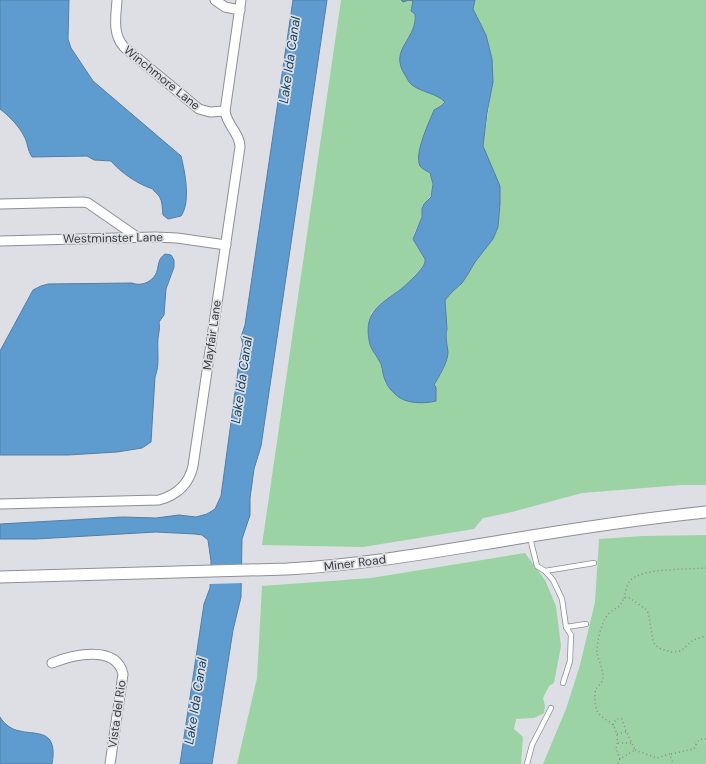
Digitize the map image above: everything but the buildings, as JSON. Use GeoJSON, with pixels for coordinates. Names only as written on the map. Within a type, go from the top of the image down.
{"type":"FeatureCollection","features":[{"type":"Feature","properties":{"kind":"street","name":"Winchmore Lane"},"geometry":{"type":"LineString","coordinates":[[117,0],[116,32],[120,43],[199,109],[210,112],[225,111]]}},
{"type":"Feature","properties":{"kind":"street"},"geometry":{"type":"LineString","coordinates":[[215,0],[225,7],[240,10]]}},
{"type":"Feature","properties":{"kind":"street"},"geometry":{"type":"LineString","coordinates":[[225,111],[241,0]]}},
{"type":"Feature","properties":{"kind":"street","name":"Mayfair Lane"},"geometry":{"type":"LineString","coordinates":[[0,504],[159,500],[171,496],[182,488],[189,478],[193,466],[240,147],[238,136],[228,122],[225,111]]}},
{"type":"Feature","properties":{"kind":"street"},"geometry":{"type":"LineString","coordinates":[[0,204],[88,202],[137,237]]}},
{"type":"Feature","properties":{"kind":"street","name":"Westminster Lane"},"geometry":{"type":"LineString","coordinates":[[0,241],[137,237],[177,238],[226,245]]}},
{"type":"Feature","properties":{"kind":"street","name":"Miner Road"},"geometry":{"type":"LineString","coordinates":[[0,577],[206,572],[304,568],[362,563],[623,522],[706,512]]}},
{"type":"Feature","properties":{"kind":"street","name":"Vista del Rio"},"geometry":{"type":"LineString","coordinates":[[52,663],[75,656],[100,655],[108,656],[114,659],[121,668],[123,674],[110,764]]}},
{"type":"Feature","properties":{"kind":"lane"},"geometry":{"type":"LineString","coordinates":[[530,536],[537,566],[545,571],[553,580],[562,599],[566,627],[571,636],[570,661],[563,683]]}},
{"type":"Feature","properties":{"kind":"lane"},"geometry":{"type":"LineString","coordinates":[[545,571],[594,563]]}},
{"type":"Feature","properties":{"kind":"lane"},"geometry":{"type":"LineString","coordinates":[[566,627],[586,624]]}},
{"type":"Feature","properties":{"kind":"lane"},"geometry":{"type":"LineString","coordinates":[[527,764],[532,745],[551,708]]}},
{"type":"Feature","properties":{"kind":"path"},"geometry":{"type":"LineString","coordinates":[[618,764],[620,758],[616,748],[618,743],[617,734],[613,724],[602,717],[598,711],[595,700],[596,690],[603,680],[597,647],[604,618],[611,610],[620,606],[624,598],[628,582],[631,579],[646,572],[706,568]]}},
{"type":"Feature","properties":{"kind":"path"},"geometry":{"type":"LineString","coordinates":[[624,598],[628,597],[647,610],[653,641],[655,645],[661,649],[672,652],[681,651],[693,640],[706,636]]}},
{"type":"Feature","properties":{"kind":"path"},"geometry":{"type":"LineString","coordinates":[[613,724],[616,719],[622,719],[626,732],[635,750],[657,758],[694,749],[698,741],[702,738],[706,739]]}},
{"type":"Feature","properties":{"kind":"path"},"geometry":{"type":"LineString","coordinates":[[617,734],[626,732]]}},
{"type":"Feature","properties":{"kind":"path"},"geometry":{"type":"LineString","coordinates":[[618,743],[632,743]]}},
{"type":"Feature","properties":{"kind":"path"},"geometry":{"type":"LineString","coordinates":[[620,758],[635,750]]}},
{"type":"Feature","properties":{"kind":"path"},"geometry":{"type":"LineString","coordinates":[[670,754],[674,764]]}},
{"type":"Feature","properties":{"kind":"green space"},"geometry":{"type":"Polygon","coordinates":[[[341,0],[413,1],[411,11],[415,14],[415,22],[411,34],[404,44],[411,85],[440,97],[446,102],[441,106],[423,169],[429,174],[433,186],[429,199],[423,206],[422,216],[414,233],[413,239],[425,259],[425,262],[407,284],[381,303],[371,313],[369,328],[374,354],[381,364],[386,383],[397,396],[436,401],[436,387],[434,385],[445,365],[447,329],[445,300],[462,283],[475,262],[493,239],[498,227],[500,194],[483,146],[492,87],[492,59],[486,35],[473,9],[475,0],[706,0],[706,485],[681,485],[582,493],[512,512],[483,518],[474,529],[363,547],[262,545],[341,0]]]}},
{"type":"Feature","properties":{"kind":"green space"},"geometry":{"type":"Polygon","coordinates":[[[706,535],[706,764],[543,764],[566,709],[580,665],[595,602],[599,539],[643,536],[706,535]]]}},
{"type":"Feature","properties":{"kind":"green space"},"geometry":{"type":"Polygon","coordinates":[[[525,553],[545,580],[556,606],[561,646],[554,683],[549,686],[543,698],[545,706],[544,713],[534,718],[516,719],[514,729],[523,737],[521,764],[237,764],[257,678],[262,586],[371,578],[525,553]]]}},
{"type":"Feature","properties":{"kind":"water"},"geometry":{"type":"Polygon","coordinates":[[[0,0],[69,0],[68,39],[71,48],[93,81],[181,156],[186,187],[186,203],[181,216],[168,219],[163,215],[162,203],[153,189],[130,178],[111,161],[94,160],[87,156],[32,157],[22,132],[14,121],[0,109],[0,0]]]}},
{"type":"Feature","properties":{"kind":"water","name":"Lake Ida Canal"},"geometry":{"type":"Polygon","coordinates":[[[293,0],[327,0],[261,446],[254,469],[250,498],[250,515],[242,539],[241,597],[233,630],[212,764],[180,764],[204,604],[210,588],[211,561],[208,540],[202,535],[156,532],[36,539],[0,539],[0,524],[123,517],[156,518],[179,515],[196,517],[207,514],[215,509],[221,496],[239,363],[243,344],[241,337],[245,325],[293,0]]]}},
{"type":"Feature","properties":{"kind":"water"},"geometry":{"type":"Polygon","coordinates":[[[409,0],[475,0],[473,9],[486,35],[492,59],[493,82],[483,146],[500,186],[498,227],[493,239],[475,262],[462,283],[445,300],[448,356],[434,385],[436,387],[436,401],[426,403],[404,400],[395,394],[390,388],[384,378],[381,364],[371,346],[368,330],[369,322],[376,309],[416,275],[425,263],[425,259],[413,239],[422,217],[422,209],[424,204],[431,197],[433,184],[430,173],[420,166],[419,154],[420,146],[434,110],[445,102],[438,97],[412,85],[401,66],[401,51],[415,23],[415,14],[411,11],[413,1],[409,0]]]}},
{"type":"Feature","properties":{"kind":"water"},"geometry":{"type":"Polygon","coordinates":[[[165,254],[171,255],[174,260],[174,267],[166,289],[164,315],[159,322],[158,363],[155,377],[151,442],[142,448],[117,452],[68,455],[0,455],[0,351],[33,290],[48,284],[144,284],[153,278],[160,260],[165,254]]]}},
{"type":"Feature","properties":{"kind":"water"},"geometry":{"type":"Polygon","coordinates":[[[0,717],[11,728],[47,737],[53,747],[52,764],[0,764],[0,717]]]}},
{"type":"Feature","properties":{"kind":"pier"},"geometry":{"type":"Polygon","coordinates":[[[243,564],[244,583],[209,584],[209,565],[243,564]]]}}]}
